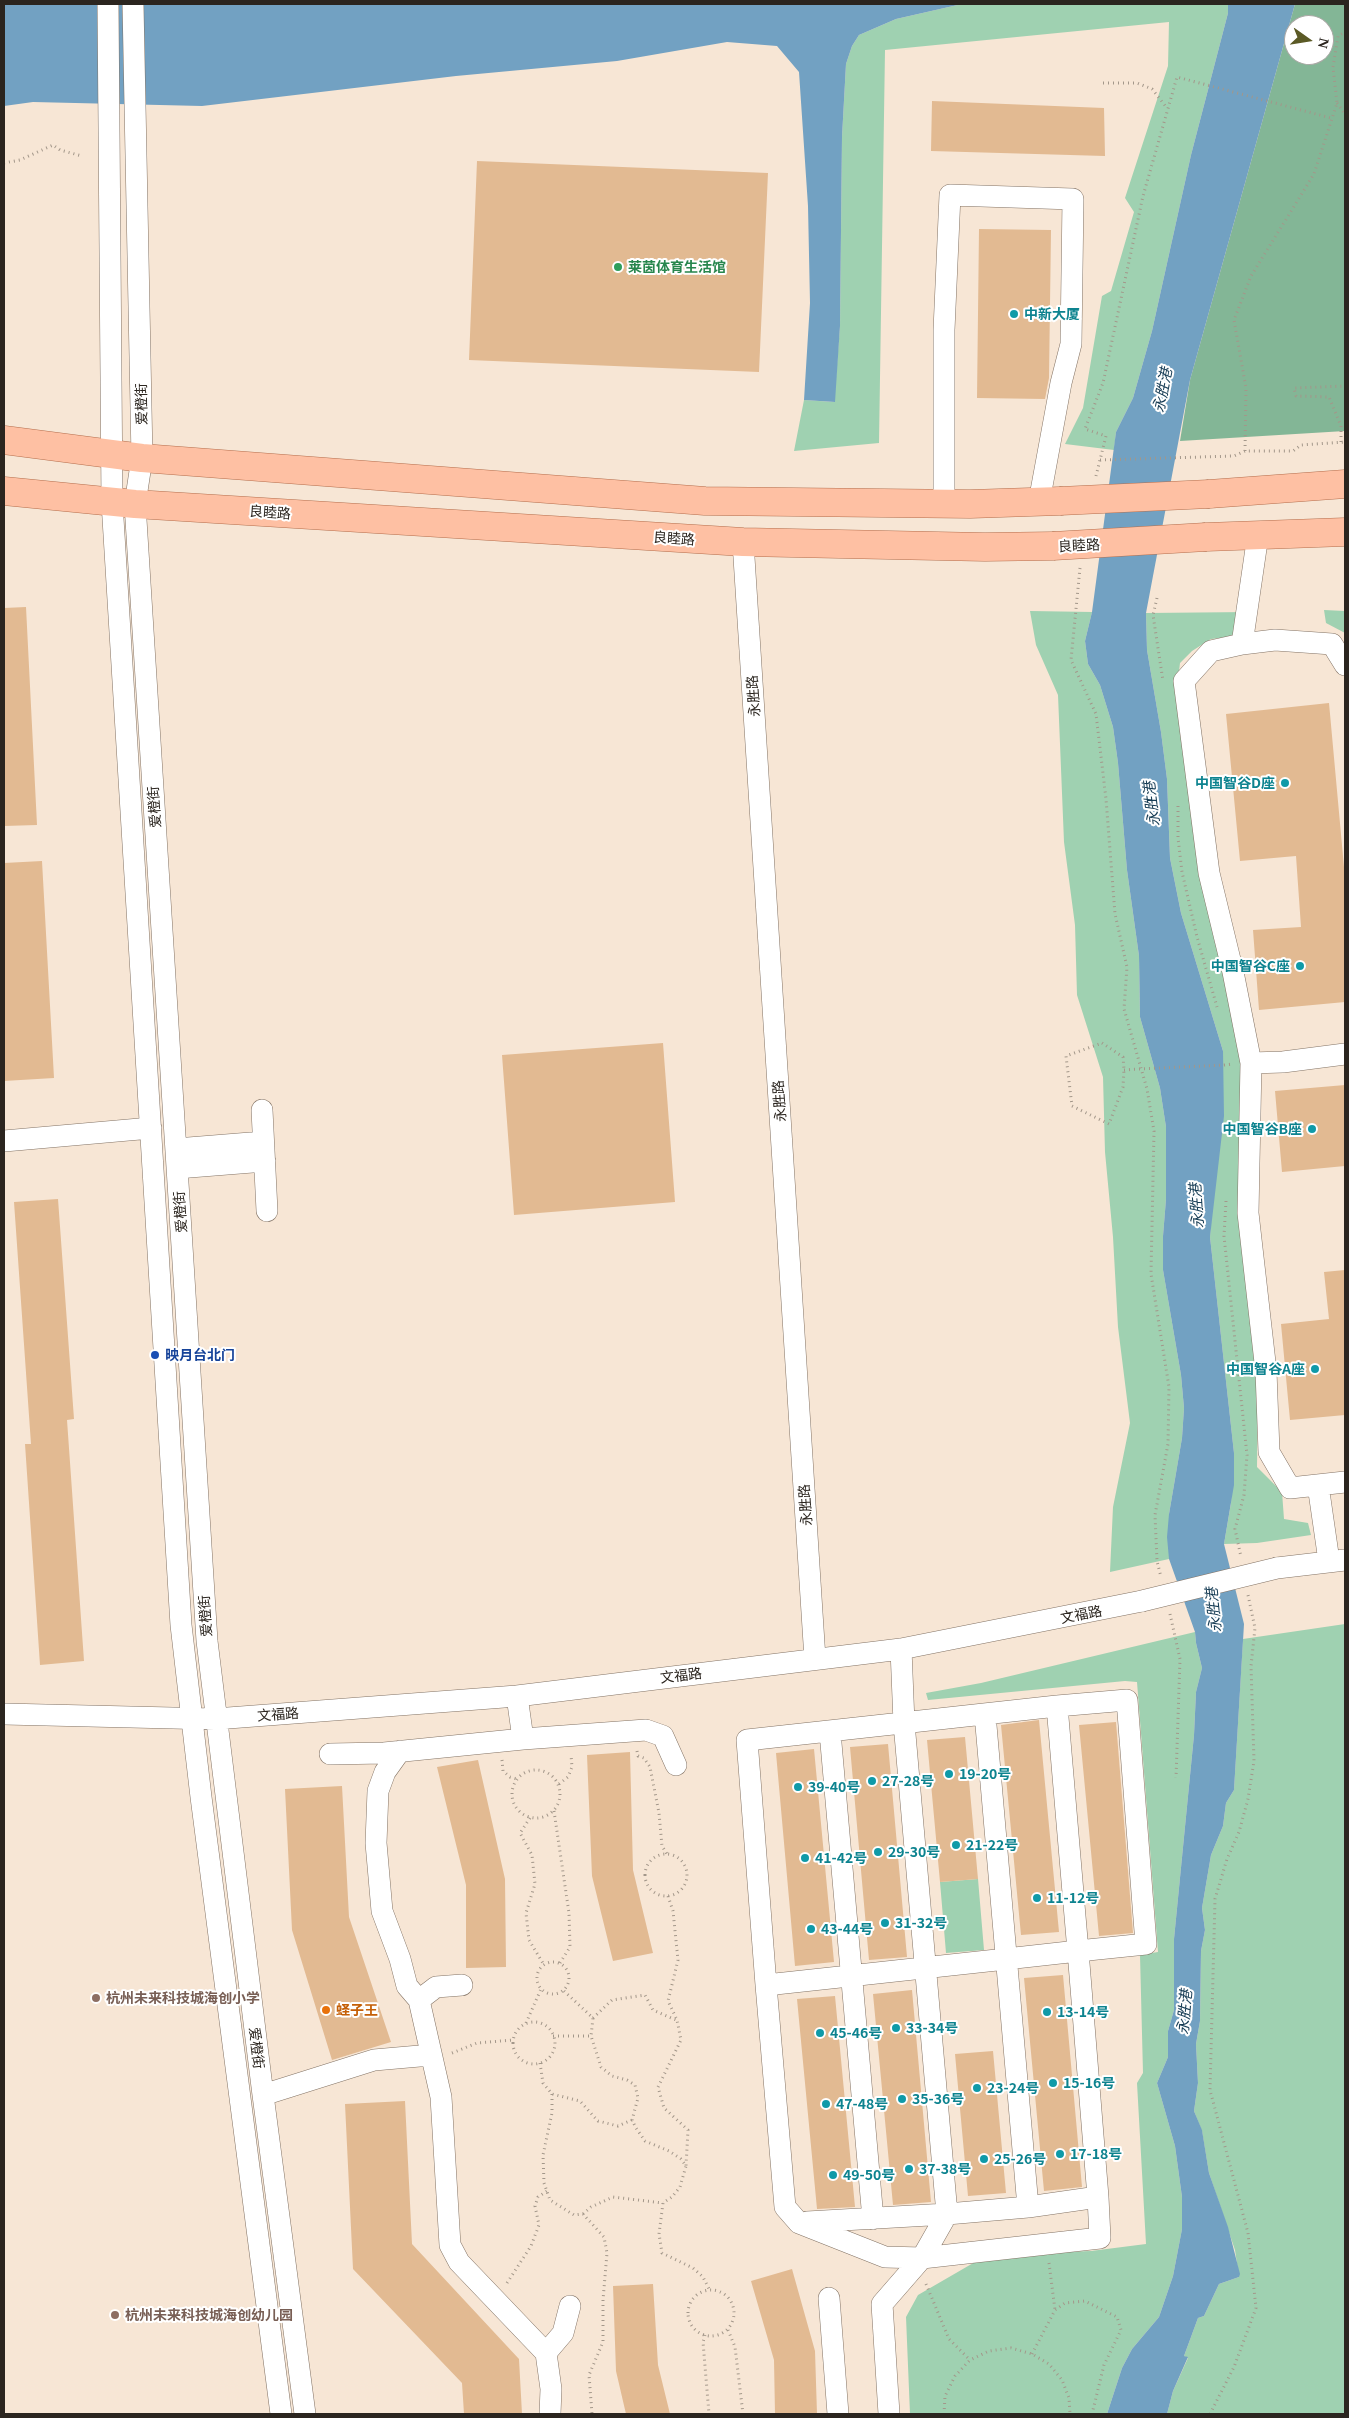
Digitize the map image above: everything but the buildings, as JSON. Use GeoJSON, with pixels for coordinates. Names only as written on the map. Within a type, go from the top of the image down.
{"type":"FeatureCollection","features":[{"type":"Feature","properties":{"kind":"main road"},"geometry":{"type":"LineString","coordinates":[[4,440],[142,458],[704,501],[944,504],[1049,502],[1209,494],[1345,484]]}},
{"type":"Feature","properties":{"kind":"main road","name":"良睦路"},"geometry":{"type":"LineString","coordinates":[[4,491],[124,503],[743,542],[976,547],[1053,546],[1206,537],[1345,532]]}},
{"type":"Feature","properties":{"kind":"street","name":"爱橙街"},"geometry":{"type":"LineString","coordinates":[[108,4],[113,454],[124,503],[176,1158],[207,1641],[215,1719],[305,2414]]}},
{"type":"Feature","properties":{"kind":"street","name":"爱橙街"},"geometry":{"type":"LineString","coordinates":[[133,4],[142,458],[124,503],[151,1128],[181,1625],[281,2414]]}},
{"type":"Feature","properties":{"kind":"street"},"geometry":{"type":"LineString","coordinates":[[944,504],[944,330],[950,195],[1073,198],[1072,344],[1061,383],[1049,502]]}},
{"type":"Feature","properties":{"kind":"street"},"geometry":{"type":"LineString","coordinates":[[1242,644],[1258,535]]}},
{"type":"Feature","properties":{"kind":"street","name":"永胜路"},"geometry":{"type":"LineString","coordinates":[[743,542],[815,1659]]}},
{"type":"Feature","properties":{"kind":"street"},"geometry":{"type":"LineString","coordinates":[[1345,665],[1332,644],[1276,640],[1242,644],[1211,651],[1184,681],[1209,873],[1234,972],[1242,1066],[1248,1212],[1266,1371],[1269,1452],[1290,1488],[1345,1482]]}},
{"type":"Feature","properties":{"kind":"street"},"geometry":{"type":"LineString","coordinates":[[1242,1066],[1345,1054]]}},
{"type":"Feature","properties":{"kind":"street"},"geometry":{"type":"LineString","coordinates":[[262,1110],[267,1211]]}},
{"type":"Feature","properties":{"kind":"street"},"geometry":{"type":"LineString","coordinates":[[4,1141],[151,1128]]}},
{"type":"Feature","properties":{"kind":"street"},"geometry":{"type":"LineString","coordinates":[[176,1158],[264,1152]]}},
{"type":"Feature","properties":{"kind":"street"},"geometry":{"type":"LineString","coordinates":[[1318,1485],[1337,1560]]}},
{"type":"Feature","properties":{"kind":"street","name":"文福路"},"geometry":{"type":"LineString","coordinates":[[4,1714],[215,1719],[517,1696],[901,1650],[1142,1601],[1277,1568],[1337,1560]]}},
{"type":"Feature","properties":{"kind":"street"},"geometry":{"type":"LineString","coordinates":[[889,2414],[882,2304],[922,2258],[948,2214],[904,1723],[901,1650]]}},
{"type":"Feature","properties":{"kind":"street"},"geometry":{"type":"LineString","coordinates":[[517,1696],[524,1739]]}},
{"type":"Feature","properties":{"kind":"street"},"geometry":{"type":"LineString","coordinates":[[766,1986],[1078,1951],[1146,1944],[1126,1700],[1057,1706],[747,1740],[766,1986],[785,2207],[799,2223],[886,2257],[922,2258],[1100,2238],[1098,2197],[1078,1951],[1057,1706]]}},
{"type":"Feature","properties":{"kind":"street"},"geometry":{"type":"LineString","coordinates":[[985,1714],[1028,2207]]}},
{"type":"Feature","properties":{"kind":"street"},"geometry":{"type":"LineString","coordinates":[[330,1754],[400,1751],[646,1730],[663,1736],[676,1765]]}},
{"type":"Feature","properties":{"kind":"street"},"geometry":{"type":"LineString","coordinates":[[830,1732],[873,2219]]}},
{"type":"Feature","properties":{"kind":"street"},"geometry":{"type":"LineString","coordinates":[[400,1751],[385,1772],[378,1791],[376,1843],[382,1911],[400,1959],[407,1986],[419,2000],[441,2097],[450,2244],[459,2262],[546,2353],[551,2389],[550,2414]]}},
{"type":"Feature","properties":{"kind":"street"},"geometry":{"type":"LineString","coordinates":[[419,2000],[436,1987],[462,1985]]}},
{"type":"Feature","properties":{"kind":"street"},"geometry":{"type":"LineString","coordinates":[[263,2095],[374,2060],[431,2056]]}},
{"type":"Feature","properties":{"kind":"street"},"geometry":{"type":"LineString","coordinates":[[799,2223],[948,2214],[1028,2207],[1098,2197]]}},
{"type":"Feature","properties":{"kind":"street"},"geometry":{"type":"LineString","coordinates":[[829,2298],[838,2414]]}},
{"type":"Feature","properties":{"kind":"street"},"geometry":{"type":"LineString","coordinates":[[546,2353],[563,2333],[570,2306]]}},
{"type":"Feature","properties":{"kind":"path"},"geometry":{"type":"LineString","coordinates":[[1245,451],[1246,388],[1234,320],[1250,276],[1314,174],[1337,103],[1333,67],[1338,36],[1345,32]]}},
{"type":"Feature","properties":{"kind":"path"},"geometry":{"type":"LineString","coordinates":[[1096,478],[1106,436],[1085,428],[1103,383],[1143,196],[1177,77],[1331,118]]}},
{"type":"Feature","properties":{"kind":"path"},"geometry":{"type":"LineString","coordinates":[[1104,83],[1137,83],[1152,89],[1168,109]]}},
{"type":"Feature","properties":{"kind":"path"},"geometry":{"type":"LineString","coordinates":[[1337,103],[1345,114]]}},
{"type":"Feature","properties":{"kind":"path"},"geometry":{"type":"LineString","coordinates":[[4,162],[20,160],[53,145],[60,150],[82,156]]}},
{"type":"Feature","properties":{"kind":"path"},"geometry":{"type":"LineString","coordinates":[[1100,460],[1234,456],[1245,451],[1293,450],[1301,445],[1343,442],[1343,426],[1329,398],[1296,396],[1294,388],[1345,386]]}},
{"type":"Feature","properties":{"kind":"path"},"geometry":{"type":"LineString","coordinates":[[1080,563],[1071,660],[1096,714],[1106,799],[1115,914],[1127,967],[1124,1009],[1147,1089],[1154,1131],[1152,1274],[1169,1387],[1168,1444],[1155,1515],[1157,1561],[1162,1579]]}},
{"type":"Feature","properties":{"kind":"path"},"geometry":{"type":"LineString","coordinates":[[1157,598],[1154,615],[1163,683]]}},
{"type":"Feature","properties":{"kind":"path"},"geometry":{"type":"LineString","coordinates":[[1178,800],[1178,838],[1182,872],[1197,937],[1218,1010]]}},
{"type":"Feature","properties":{"kind":"path"},"geometry":{"type":"LineString","coordinates":[[1102,1043],[1123,1058],[1124,1070],[1123,1087],[1109,1124],[1072,1106],[1066,1056],[1102,1043]]}},
{"type":"Feature","properties":{"kind":"path"},"geometry":{"type":"LineString","coordinates":[[1230,1054],[1242,1066]]}},
{"type":"Feature","properties":{"kind":"path"},"geometry":{"type":"LineString","coordinates":[[1124,1070],[1224,1065]]}},
{"type":"Feature","properties":{"kind":"path"},"geometry":{"type":"LineString","coordinates":[[1226,1196],[1224,1236],[1247,1455],[1244,1495],[1235,1529],[1243,1565]]}},
{"type":"Feature","properties":{"kind":"path"},"geometry":{"type":"LineString","coordinates":[[1210,2414],[1234,2367],[1256,2308],[1248,2233],[1210,2090],[1215,1899],[1227,1859],[1239,1832],[1248,1799],[1254,1761],[1252,1666],[1255,1628],[1248,1592]]}},
{"type":"Feature","properties":{"kind":"path"},"geometry":{"type":"LineString","coordinates":[[1168,1606],[1180,1659],[1176,1778]]}},
{"type":"Feature","properties":{"kind":"path"},"geometry":{"type":"LineString","coordinates":[[632,1731],[638,1756],[644,1758],[650,1767],[659,1813],[662,1846],[667,1854]]}},
{"type":"Feature","properties":{"kind":"path"},"geometry":{"type":"LineString","coordinates":[[559,1784],[568,1777],[572,1767],[570,1736]]}},
{"type":"Feature","properties":{"kind":"path"},"geometry":{"type":"LineString","coordinates":[[537,1769],[551,1774],[559,1784],[561,1796],[554,1811],[547,1816],[530,1818],[523,1814],[513,1801],[513,1786],[522,1773],[537,1769]]}},
{"type":"Feature","properties":{"kind":"path"},"geometry":{"type":"LineString","coordinates":[[554,1811],[569,1913],[570,1947],[560,1963]]}},
{"type":"Feature","properties":{"kind":"path"},"geometry":{"type":"LineString","coordinates":[[530,1818],[520,1833],[532,1855],[535,1884],[526,1913],[529,1940],[544,1965]]}},
{"type":"Feature","properties":{"kind":"path"},"geometry":{"type":"LineString","coordinates":[[660,1854],[667,1854],[673,1855],[684,1864],[687,1877],[681,1890],[668,1896],[654,1893],[649,1888],[644,1875],[649,1862],[660,1854]]}},
{"type":"Feature","properties":{"kind":"path"},"geometry":{"type":"LineString","coordinates":[[552,2094],[549,2137],[543,2155],[544,2183],[550,2200],[574,2215],[583,2214],[591,2207],[613,2197],[663,2203],[672,2197],[680,2187],[686,2166],[688,2130],[664,2108],[658,2087],[681,2040],[677,2020],[668,2001],[678,1960],[673,1911],[668,1896]]}},
{"type":"Feature","properties":{"kind":"path"},"geometry":{"type":"LineString","coordinates":[[549,1962],[560,1963],[565,1966],[570,1976],[564,1990],[550,1994],[541,1989],[537,1979],[544,1965],[549,1962]]}},
{"type":"Feature","properties":{"kind":"path"},"geometry":{"type":"LineString","coordinates":[[526,2024],[532,2022],[545,2025],[553,2036],[555,2043],[551,2055],[540,2063],[526,2062],[520,2059],[516,2053],[513,2040],[526,2024],[541,1989]]}},
{"type":"Feature","properties":{"kind":"path"},"geometry":{"type":"LineString","coordinates":[[564,1990],[594,2018]]}},
{"type":"Feature","properties":{"kind":"path"},"geometry":{"type":"LineString","coordinates":[[677,2020],[653,2010],[645,1995],[612,2000],[594,2018],[591,2036],[601,2067],[612,2076],[627,2080],[635,2086],[638,2098],[632,2120],[645,2140],[669,2151],[681,2159],[686,2166]]}},
{"type":"Feature","properties":{"kind":"path"},"geometry":{"type":"LineString","coordinates":[[553,2036],[591,2036]]}},
{"type":"Feature","properties":{"kind":"path"},"geometry":{"type":"LineString","coordinates":[[431,2056],[458,2052],[477,2043],[513,2040]]}},
{"type":"Feature","properties":{"kind":"path"},"geometry":{"type":"LineString","coordinates":[[540,2063],[543,2083],[552,2094],[580,2101],[598,2121],[618,2126],[632,2120]]}},
{"type":"Feature","properties":{"kind":"path"},"geometry":{"type":"LineString","coordinates":[[495,2300],[532,2246],[539,2225],[535,2206],[538,2197],[547,2191]]}},
{"type":"Feature","properties":{"kind":"path"},"geometry":{"type":"LineString","coordinates":[[663,2203],[659,2234],[662,2253],[694,2268],[703,2277],[709,2289]]}},
{"type":"Feature","properties":{"kind":"path"},"geometry":{"type":"LineString","coordinates":[[583,2214],[604,2237],[607,2253],[603,2300],[603,2342],[589,2375],[592,2414]]}},
{"type":"Feature","properties":{"kind":"path"},"geometry":{"type":"LineString","coordinates":[[1048,2244],[1055,2310]]}},
{"type":"Feature","properties":{"kind":"path"},"geometry":{"type":"LineString","coordinates":[[922,2258],[926,2285],[949,2339],[970,2360]]}},
{"type":"Feature","properties":{"kind":"path"},"geometry":{"type":"LineString","coordinates":[[709,2289],[722,2292],[732,2302],[735,2316],[728,2330],[713,2336],[705,2336],[692,2326],[688,2310],[695,2296],[709,2289]]}},
{"type":"Feature","properties":{"kind":"path"},"geometry":{"type":"LineString","coordinates":[[1032,2354],[1055,2310],[1065,2303],[1085,2300],[1117,2317],[1122,2330],[1104,2365],[1092,2414]]}},
{"type":"Feature","properties":{"kind":"path"},"geometry":{"type":"LineString","coordinates":[[728,2330],[735,2347],[743,2414]]}},
{"type":"Feature","properties":{"kind":"path"},"geometry":{"type":"LineString","coordinates":[[705,2336],[703,2342],[709,2414]]}},
{"type":"Feature","properties":{"kind":"path"},"geometry":{"type":"LineString","coordinates":[[944,2414],[945,2396],[955,2376],[970,2360],[989,2351],[1011,2348],[1032,2354],[1049,2364],[1062,2380],[1069,2398],[1070,2414]]}},
{"type":"Feature","properties":{"kind":"green space"},"geometry":{"type":"Polygon","coordinates":[[[962,4],[1228,4],[1228,13],[1191,155],[1152,331],[1133,398],[1116,432],[1114,450],[1065,444],[1083,408],[1102,296],[1111,291],[1134,212],[1125,198],[1168,66],[1169,22],[885,50],[879,443],[794,451],[804,400],[834,402],[840,326],[842,137],[846,64],[852,46],[859,35],[896,19],[962,4]]]}},
{"type":"Feature","properties":{"kind":"green space"},"geometry":{"type":"Polygon","coordinates":[[[1295,4],[1345,4],[1345,431],[1180,441],[1190,380],[1284,43],[1284,65],[1334,65],[1334,15],[1292,15],[1295,4]]]}},
{"type":"Feature","properties":{"kind":"green space"},"geometry":{"type":"Polygon","coordinates":[[[1324,610],[1345,611],[1345,633],[1326,623],[1324,610]]]}},
{"type":"Feature","properties":{"kind":"green space"},"geometry":{"type":"Polygon","coordinates":[[[1030,611],[1092,612],[1085,641],[1088,664],[1100,685],[1113,727],[1127,870],[1139,956],[1140,1017],[1160,1088],[1166,1127],[1166,1199],[1163,1270],[1181,1375],[1184,1408],[1182,1438],[1169,1514],[1169,1559],[1110,1572],[1113,1507],[1130,1423],[1118,1327],[1113,1237],[1105,1152],[1103,1077],[1077,995],[1075,925],[1064,842],[1058,695],[1036,645],[1030,611]]]}},
{"type":"Feature","properties":{"kind":"green space"},"geometry":{"type":"Polygon","coordinates":[[[1250,612],[1249,635],[1211,639],[1192,651],[1180,663],[1176,696],[1247,1076],[1258,1388],[1257,1467],[1282,1492],[1284,1519],[1308,1523],[1311,1535],[1257,1543],[1224,1544],[1231,1503],[1234,1453],[1210,1237],[1223,1051],[1181,913],[1170,858],[1167,779],[1147,650],[1146,613],[1250,612]]]}},
{"type":"Feature","properties":{"kind":"green space"},"geometry":{"type":"Polygon","coordinates":[[[1345,1624],[1345,2414],[1167,2414],[1173,2391],[1188,2358],[1184,2356],[1198,2318],[1204,2316],[1219,2284],[1239,2277],[1235,2250],[1209,2173],[1202,2131],[1194,2111],[1198,2083],[1196,2044],[1200,2021],[1201,1951],[1205,1930],[1202,1908],[1211,1855],[1223,1826],[1226,1803],[1234,1790],[1243,1639],[1345,1624]]]}},
{"type":"Feature","properties":{"kind":"green space"},"geometry":{"type":"Polygon","coordinates":[[[1195,1632],[1202,1668],[1196,1692],[1194,1735],[1174,1939],[1174,2010],[1168,2031],[1168,2057],[1157,2083],[1175,2146],[1182,2197],[1182,2229],[1173,2276],[1159,2317],[1132,2349],[1122,2368],[1107,2414],[910,2414],[906,2317],[918,2295],[975,2262],[1005,2254],[1091,2251],[1146,2244],[1137,2083],[1143,2073],[1140,1955],[1158,1952],[1137,1682],[1125,1681],[928,1700],[926,1693],[981,1683],[1195,1632]]]}},
{"type":"Feature","properties":{"kind":"green space"},"geometry":{"type":"Polygon","coordinates":[[[978,1879],[984,1950],[946,1953],[940,1882],[978,1879]]]}},
{"type":"Feature","properties":{"kind":"water"},"geometry":{"type":"Polygon","coordinates":[[[4,4],[962,4],[896,19],[859,35],[852,46],[846,64],[842,137],[840,326],[835,402],[804,400],[810,303],[808,206],[799,72],[777,46],[727,42],[617,61],[456,76],[202,106],[33,102],[4,106],[4,4]]]}},
{"type":"Feature","properties":{"kind":"water","name":"永胜港"},"geometry":{"type":"Polygon","coordinates":[[[1228,4],[1295,4],[1292,15],[1284,15],[1284,43],[1190,380],[1146,613],[1147,650],[1167,779],[1170,858],[1181,913],[1223,1051],[1224,1116],[1210,1237],[1234,1453],[1234,1485],[1224,1544],[1244,1624],[1234,1790],[1226,1803],[1223,1826],[1211,1855],[1202,1908],[1205,1930],[1201,1951],[1200,2021],[1196,2044],[1198,2083],[1194,2111],[1202,2130],[1209,2173],[1228,2227],[1240,2274],[1239,2277],[1219,2284],[1204,2316],[1198,2318],[1184,2356],[1188,2357],[1173,2391],[1167,2414],[1107,2414],[1122,2368],[1132,2349],[1159,2317],[1173,2276],[1182,2229],[1182,2197],[1175,2146],[1157,2083],[1168,2057],[1168,2031],[1174,2010],[1174,1939],[1194,1735],[1196,1692],[1202,1668],[1195,1632],[1169,1559],[1167,1537],[1182,1438],[1184,1408],[1181,1375],[1163,1270],[1166,1199],[1166,1127],[1160,1088],[1140,1017],[1139,956],[1127,870],[1113,727],[1100,685],[1088,664],[1085,641],[1092,612],[1116,432],[1133,398],[1152,331],[1191,155],[1228,13],[1228,4]]]}},
{"type":"Feature","properties":{"kind":"place","name":"莱茵体育生活馆"},"geometry":{"type":"Point","coordinates":[618,267]}},
{"type":"Feature","properties":{"kind":"place","name":"中新大厦"},"geometry":{"type":"Point","coordinates":[1014,314]}},
{"type":"Feature","properties":{"kind":"place","name":"中国智谷D座"},"geometry":{"type":"Point","coordinates":[1285,783]}},
{"type":"Feature","properties":{"kind":"place","name":"中国智谷C座"},"geometry":{"type":"Point","coordinates":[1300,966]}},
{"type":"Feature","properties":{"kind":"place","name":"中国智谷B座"},"geometry":{"type":"Point","coordinates":[1312,1129]}},
{"type":"Feature","properties":{"kind":"place","name":"映月台北门"},"geometry":{"type":"Point","coordinates":[155,1355]}},
{"type":"Feature","properties":{"kind":"place","name":"中国智谷A座"},"geometry":{"type":"Point","coordinates":[1315,1369]}},
{"type":"Feature","properties":{"kind":"place","name":"19-20号"},"geometry":{"type":"Point","coordinates":[949,1774]}},
{"type":"Feature","properties":{"kind":"place","name":"27-28号"},"geometry":{"type":"Point","coordinates":[872,1781]}},
{"type":"Feature","properties":{"kind":"place","name":"39-40号"},"geometry":{"type":"Point","coordinates":[798,1787]}},
{"type":"Feature","properties":{"kind":"place","name":"21-22号"},"geometry":{"type":"Point","coordinates":[956,1845]}},
{"type":"Feature","properties":{"kind":"place","name":"29-30号"},"geometry":{"type":"Point","coordinates":[878,1852]}},
{"type":"Feature","properties":{"kind":"place","name":"41-42号"},"geometry":{"type":"Point","coordinates":[805,1858]}},
{"type":"Feature","properties":{"kind":"place","name":"11-12号"},"geometry":{"type":"Point","coordinates":[1037,1898]}},
{"type":"Feature","properties":{"kind":"place","name":"31-32号"},"geometry":{"type":"Point","coordinates":[885,1923]}},
{"type":"Feature","properties":{"kind":"place","name":"43-44号"},"geometry":{"type":"Point","coordinates":[811,1929]}},
{"type":"Feature","properties":{"kind":"place","name":"杭州未来科技城海创小学"},"geometry":{"type":"Point","coordinates":[96,1998]}},
{"type":"Feature","properties":{"kind":"place","name":"蛏子王"},"geometry":{"type":"Point","coordinates":[326,2010]}},
{"type":"Feature","properties":{"kind":"place","name":"13-14号"},"geometry":{"type":"Point","coordinates":[1047,2012]}},
{"type":"Feature","properties":{"kind":"place","name":"33-34号"},"geometry":{"type":"Point","coordinates":[896,2028]}},
{"type":"Feature","properties":{"kind":"place","name":"45-46号"},"geometry":{"type":"Point","coordinates":[820,2033]}},
{"type":"Feature","properties":{"kind":"place","name":"15-16号"},"geometry":{"type":"Point","coordinates":[1053,2083]}},
{"type":"Feature","properties":{"kind":"place","name":"23-24号"},"geometry":{"type":"Point","coordinates":[977,2088]}},
{"type":"Feature","properties":{"kind":"place","name":"35-36号"},"geometry":{"type":"Point","coordinates":[902,2099]}},
{"type":"Feature","properties":{"kind":"place","name":"47-48号"},"geometry":{"type":"Point","coordinates":[826,2104]}},
{"type":"Feature","properties":{"kind":"place","name":"17-18号"},"geometry":{"type":"Point","coordinates":[1060,2154]}},
{"type":"Feature","properties":{"kind":"place","name":"25-26号"},"geometry":{"type":"Point","coordinates":[984,2159]}},
{"type":"Feature","properties":{"kind":"place","name":"37-38号"},"geometry":{"type":"Point","coordinates":[909,2169]}},
{"type":"Feature","properties":{"kind":"place","name":"49-50号"},"geometry":{"type":"Point","coordinates":[833,2175]}},
{"type":"Feature","properties":{"kind":"place","name":"杭州未来科技城海创幼儿园"},"geometry":{"type":"Point","coordinates":[115,2315]}}]}
